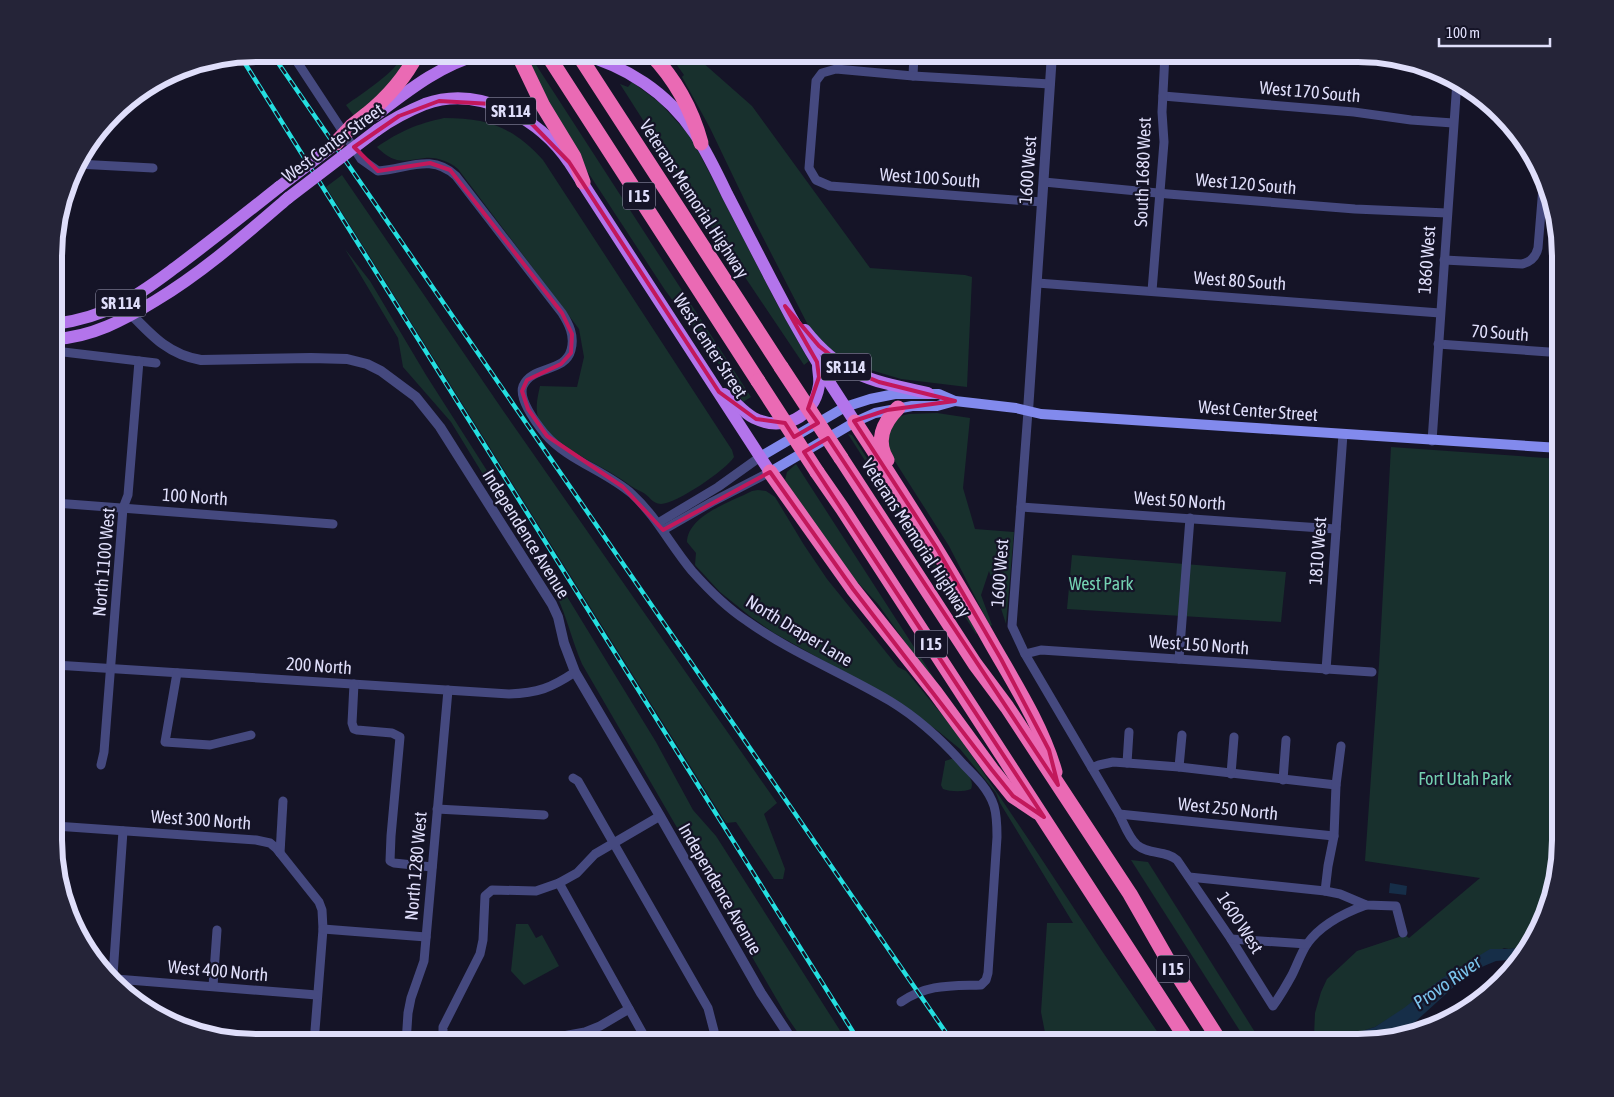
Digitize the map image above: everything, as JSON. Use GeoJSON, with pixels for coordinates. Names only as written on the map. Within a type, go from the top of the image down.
{"type":"FeatureCollection","features":[{"type":"Feature","properties":{"kind":"highway"},"geometry":{"type":"LineString","coordinates":[[336,143],[352,126],[371,122],[413,62]]}},
{"type":"Feature","properties":{"kind":"highway"},"geometry":{"type":"LineString","coordinates":[[522,62],[543,106],[574,156],[583,182]]}},
{"type":"Feature","properties":{"kind":"highway","name":"I 15"},"geometry":{"type":"LineString","coordinates":[[552,62],[1183,1034]]}},
{"type":"Feature","properties":{"kind":"highway","name":"Veterans Memorial Highway"},"geometry":{"type":"LineString","coordinates":[[584,62],[780,367],[975,664],[1007,708],[1130,894],[1166,957],[1215,1034]]}},
{"type":"Feature","properties":{"kind":"highway"},"geometry":{"type":"LineString","coordinates":[[658,62],[678,89],[692,115],[701,144]]}},
{"type":"Feature","properties":{"kind":"highway"},"geometry":{"type":"LineString","coordinates":[[892,478],[890,468],[881,448],[881,435],[886,422],[898,408]]}},
{"type":"Feature","properties":{"kind":"highway"},"geometry":{"type":"LineString","coordinates":[[855,422],[950,571],[1027,706],[1049,750],[1058,786]]}},
{"type":"Feature","properties":{"kind":"highway"},"geometry":{"type":"LineString","coordinates":[[770,472],[853,589],[944,703],[992,770],[1013,796],[1044,817]]}},
{"type":"Feature","properties":{"kind":"main road","name":"West Center Street"},"geometry":{"type":"LineString","coordinates":[[62,338],[86,334],[109,327],[184,283],[218,258],[288,198],[371,122],[434,73],[456,62]]}},
{"type":"Feature","properties":{"kind":"main road","name":"SR 114"},"geometry":{"type":"LineString","coordinates":[[606,62],[633,76],[657,92],[682,118],[701,144],[785,306],[819,346],[848,369],[859,375],[879,382],[928,393]]}},
{"type":"Feature","properties":{"kind":"main road","name":"West Center Street"},"geometry":{"type":"LineString","coordinates":[[371,122],[399,116],[425,104],[439,101],[464,100],[492,104],[514,113],[548,136],[563,152],[583,182],[770,472],[855,422],[875,414],[898,408],[937,406],[955,401]]}},
{"type":"Feature","properties":{"kind":"main road","name":"West Center Street"},"geometry":{"type":"LineString","coordinates":[[62,323],[118,306],[155,282],[189,258],[336,143]]}},
{"type":"Feature","properties":{"kind":"main road"},"geometry":{"type":"LineString","coordinates":[[62,328],[80,326],[120,313],[132,315],[136,305],[157,292],[215,247],[275,191]]}},
{"type":"Feature","properties":{"kind":"main road"},"geometry":{"type":"LineString","coordinates":[[785,306],[817,362],[855,422]]}},
{"type":"Feature","properties":{"kind":"main road"},"geometry":{"type":"LineString","coordinates":[[719,392],[733,400],[756,419],[771,424],[789,422],[805,413],[814,398],[819,384],[817,362]]}},
{"type":"Feature","properties":{"kind":"main road","name":"West Center Street"},"geometry":{"type":"LineString","coordinates":[[760,457],[845,407],[895,394],[928,393],[939,394],[955,401],[1041,414],[1552,448]]}},
{"type":"Feature","properties":{"kind":"street","name":"North Draper Lane"},"geometry":{"type":"LineString","coordinates":[[297,62],[362,158],[378,171],[430,163],[450,170],[562,313],[572,334],[572,346],[567,360],[527,380],[522,391],[528,409],[547,436],[574,458],[603,473],[623,487],[660,526],[692,571],[730,609],[776,639],[892,702],[942,741],[986,791],[994,805],[997,837],[986,980],[981,984],[930,988],[914,994],[901,1002]]}},
{"type":"Feature","properties":{"kind":"street"},"geometry":{"type":"LineString","coordinates":[[914,62],[913,76],[1050,84]]}},
{"type":"Feature","properties":{"kind":"street","name":"1600 West"},"geometry":{"type":"LineString","coordinates":[[1051,62],[1012,626],[1025,654],[1119,814],[1132,840],[1137,846],[1144,849],[1174,857],[1231,939],[1273,1006],[1291,977],[1307,944]]}},
{"type":"Feature","properties":{"kind":"street","name":"South 1680 West"},"geometry":{"type":"LineString","coordinates":[[1152,291],[1164,142],[1162,96],[1164,62]]}},
{"type":"Feature","properties":{"kind":"street","name":"West 100 South"},"geometry":{"type":"LineString","coordinates":[[913,76],[836,69],[822,73],[816,81],[809,168],[816,180],[830,186],[1042,202]]}},
{"type":"Feature","properties":{"kind":"street","name":"1860 West"},"geometry":{"type":"LineString","coordinates":[[1432,441],[1456,90]]}},
{"type":"Feature","properties":{"kind":"street","name":"West 170 South"},"geometry":{"type":"LineString","coordinates":[[1162,96],[1354,112],[1411,120],[1453,123]]}},
{"type":"Feature","properties":{"kind":"street"},"geometry":{"type":"LineString","coordinates":[[87,165],[153,168]]}},
{"type":"Feature","properties":{"kind":"street","name":"West 120 South"},"geometry":{"type":"LineString","coordinates":[[1044,182],[1355,209],[1447,212]]}},
{"type":"Feature","properties":{"kind":"street"},"geometry":{"type":"LineString","coordinates":[[1444,260],[1522,264],[1531,261],[1535,257],[1538,248],[1542,198]]}},
{"type":"Feature","properties":{"kind":"street","name":"West 80 South"},"geometry":{"type":"LineString","coordinates":[[1037,283],[1440,313]]}},
{"type":"Feature","properties":{"kind":"street","name":"Independence Avenue"},"geometry":{"type":"LineString","coordinates":[[132,315],[158,341],[188,358],[201,360],[347,359],[367,364],[381,371],[416,398],[440,427],[552,604],[558,617],[564,643],[575,672],[761,993],[788,1034]]}},
{"type":"Feature","properties":{"kind":"street","name":"70 South"},"geometry":{"type":"LineString","coordinates":[[1438,344],[1552,351]]}},
{"type":"Feature","properties":{"kind":"street"},"geometry":{"type":"LineString","coordinates":[[62,352],[156,363]]}},
{"type":"Feature","properties":{"kind":"street","name":"North 1100 West"},"geometry":{"type":"LineString","coordinates":[[101,765],[104,752],[123,508],[128,496],[139,361]]}},
{"type":"Feature","properties":{"kind":"street","name":"1810 West"},"geometry":{"type":"LineString","coordinates":[[1326,670],[1343,434]]}},
{"type":"Feature","properties":{"kind":"street","name":"West Center Street"},"geometry":{"type":"LineString","coordinates":[[660,526],[760,457]]}},
{"type":"Feature","properties":{"kind":"street","name":"West Center Street"},"geometry":{"type":"LineString","coordinates":[[660,526],[736,491],[770,472]]}},
{"type":"Feature","properties":{"kind":"street","name":"100 North"},"geometry":{"type":"LineString","coordinates":[[62,503],[333,524]]}},
{"type":"Feature","properties":{"kind":"street","name":"West 50 North"},"geometry":{"type":"LineString","coordinates":[[1021,507],[1336,529]]}},
{"type":"Feature","properties":{"kind":"street"},"geometry":{"type":"LineString","coordinates":[[1179,659],[1190,518]]}},
{"type":"Feature","properties":{"kind":"street","name":"West 150 North"},"geometry":{"type":"LineString","coordinates":[[1025,654],[1041,650],[1372,672]]}},
{"type":"Feature","properties":{"kind":"street","name":"200 North"},"geometry":{"type":"LineString","coordinates":[[62,665],[509,694],[525,694],[546,689],[575,672]]}},
{"type":"Feature","properties":{"kind":"street"},"geometry":{"type":"LineString","coordinates":[[177,674],[165,742],[210,745],[251,735]]}},
{"type":"Feature","properties":{"kind":"street"},"geometry":{"type":"LineString","coordinates":[[354,684],[352,723],[354,729],[392,733],[400,737],[390,861],[394,864],[432,867]]}},
{"type":"Feature","properties":{"kind":"street","name":"North 1280 West"},"geometry":{"type":"LineString","coordinates":[[407,1034],[411,998],[424,961],[448,690]]}},
{"type":"Feature","properties":{"kind":"street"},"geometry":{"type":"LineString","coordinates":[[1127,763],[1129,732]]}},
{"type":"Feature","properties":{"kind":"street"},"geometry":{"type":"LineString","coordinates":[[1179,767],[1182,735]]}},
{"type":"Feature","properties":{"kind":"street"},"geometry":{"type":"LineString","coordinates":[[1231,774],[1234,737]]}},
{"type":"Feature","properties":{"kind":"street"},"geometry":{"type":"LineString","coordinates":[[1283,780],[1286,740]]}},
{"type":"Feature","properties":{"kind":"street"},"geometry":{"type":"LineString","coordinates":[[1325,891],[1334,836],[1336,785],[1341,746]]}},
{"type":"Feature","properties":{"kind":"street"},"geometry":{"type":"LineString","coordinates":[[1092,768],[1112,762],[1127,763],[1336,785]]}},
{"type":"Feature","properties":{"kind":"street"},"geometry":{"type":"LineString","coordinates":[[574,778],[578,781],[615,843],[708,1008],[714,1034]]}},
{"type":"Feature","properties":{"kind":"street"},"geometry":{"type":"LineString","coordinates":[[280,853],[283,800]]}},
{"type":"Feature","properties":{"kind":"street"},"geometry":{"type":"LineString","coordinates":[[437,809],[544,815]]}},
{"type":"Feature","properties":{"kind":"street","name":"West 250 North"},"geometry":{"type":"LineString","coordinates":[[1119,814],[1334,836]]}},
{"type":"Feature","properties":{"kind":"street"},"geometry":{"type":"LineString","coordinates":[[475,895],[485,896],[492,890],[536,891],[559,884],[577,873],[595,854],[660,816]]}},
{"type":"Feature","properties":{"kind":"street","name":"West 300 North"},"geometry":{"type":"LineString","coordinates":[[62,826],[256,840],[270,844],[280,853],[320,902],[322,910],[323,929],[315,1034]]}},
{"type":"Feature","properties":{"kind":"street"},"geometry":{"type":"LineString","coordinates":[[112,970],[123,831]]}},
{"type":"Feature","properties":{"kind":"street"},"geometry":{"type":"LineString","coordinates":[[1189,877],[1325,891],[1340,894],[1366,905],[1396,906],[1403,932]]}},
{"type":"Feature","properties":{"kind":"street"},"geometry":{"type":"LineString","coordinates":[[559,884],[643,1034]]}},
{"type":"Feature","properties":{"kind":"street"},"geometry":{"type":"LineString","coordinates":[[443,1034],[443,1027],[480,954],[483,940],[485,896]]}},
{"type":"Feature","properties":{"kind":"street"},"geometry":{"type":"LineString","coordinates":[[1231,939],[1307,944],[1329,923],[1348,912],[1366,905]]}},
{"type":"Feature","properties":{"kind":"street"},"geometry":{"type":"LineString","coordinates":[[323,929],[426,937]]}},
{"type":"Feature","properties":{"kind":"street"},"geometry":{"type":"LineString","coordinates":[[213,986],[216,930]]}},
{"type":"Feature","properties":{"kind":"street","name":"West 400 North"},"geometry":{"type":"LineString","coordinates":[[121,979],[317,995]]}},
{"type":"Feature","properties":{"kind":"street"},"geometry":{"type":"LineString","coordinates":[[574,1034],[600,1026],[629,1009]]}},
{"type":"Feature","properties":{"kind":"highlighted area"},"geometry":{"type":"Polygon","coordinates":[[[439,101],[492,104],[532,124],[569,162],[719,392],[756,419],[785,423],[794,437],[818,423],[808,409],[819,377],[817,362],[785,306],[819,346],[848,369],[879,382],[955,401],[887,410],[854,421],[936,547],[1001,659],[1049,750],[1058,785],[828,438],[804,452],[1044,817],[1013,796],[992,770],[853,589],[770,472],[663,530],[623,487],[547,436],[528,409],[522,391],[527,380],[561,364],[571,353],[572,334],[562,313],[450,170],[430,163],[378,171],[354,147],[399,116],[439,101]]]}},
{"type":"Feature","properties":{"kind":"green space"},"geometry":{"type":"Polygon","coordinates":[[[399,62],[405,62],[397,77],[355,117],[346,105],[399,62]]]}},
{"type":"Feature","properties":{"kind":"green space"},"geometry":{"type":"Polygon","coordinates":[[[527,62],[534,62],[751,397],[743,402],[712,354],[665,290],[574,151],[527,62]]]}},
{"type":"Feature","properties":{"kind":"green space"},"geometry":{"type":"Polygon","coordinates":[[[675,62],[702,62],[752,106],[870,268],[972,277],[967,387],[901,379],[864,368],[861,371],[831,352],[809,327],[755,222],[710,128],[682,77],[684,75],[675,62]]]}},
{"type":"Feature","properties":{"kind":"green space"},"geometry":{"type":"Polygon","coordinates":[[[632,82],[660,103],[691,137],[776,302],[809,361],[804,365],[706,219],[620,84],[628,87],[632,82]]]}},
{"type":"Feature","properties":{"kind":"green space"},"geometry":{"type":"Polygon","coordinates":[[[444,118],[474,120],[499,127],[521,140],[543,160],[732,450],[734,457],[711,478],[689,493],[668,503],[658,504],[644,493],[563,445],[542,424],[538,417],[537,409],[540,386],[577,387],[584,357],[579,329],[458,169],[434,158],[408,161],[397,160],[386,155],[377,147],[409,129],[444,118]]]}},
{"type":"Feature","properties":{"kind":"green space"},"geometry":{"type":"Polygon","coordinates":[[[342,175],[504,412],[777,803],[764,814],[785,869],[783,879],[774,879],[736,822],[726,823],[326,187],[342,175]]]}},
{"type":"Feature","properties":{"kind":"green space"},"geometry":{"type":"Polygon","coordinates":[[[345,249],[370,281],[426,375],[563,590],[656,742],[693,810],[716,836],[842,1034],[799,1034],[787,1017],[582,664],[556,594],[451,422],[403,367],[398,338],[345,249]]]}},
{"type":"Feature","properties":{"kind":"green space"},"geometry":{"type":"Polygon","coordinates":[[[937,413],[970,418],[963,488],[975,529],[1014,532],[1006,624],[989,571],[981,595],[992,625],[990,626],[949,546],[889,452],[886,439],[896,419],[909,414],[937,413]]]}},
{"type":"Feature","properties":{"kind":"green space"},"geometry":{"type":"Polygon","coordinates":[[[848,434],[852,435],[965,611],[976,634],[848,434]]]}},
{"type":"Feature","properties":{"kind":"green space","name":"Fort Utah Park"},"geometry":{"type":"Polygon","coordinates":[[[1391,447],[1552,458],[1552,840],[1548,878],[1537,914],[1519,948],[1504,948],[1375,1027],[1352,1034],[1314,1034],[1315,1013],[1327,979],[1357,951],[1405,935],[1409,938],[1480,878],[1365,861],[1379,664],[1391,447]]]}},
{"type":"Feature","properties":{"kind":"green space"},"geometry":{"type":"Polygon","coordinates":[[[796,464],[934,678],[932,680],[878,604],[845,569],[785,480],[787,472],[796,464]]]}},
{"type":"Feature","properties":{"kind":"green space"},"geometry":{"type":"Polygon","coordinates":[[[752,491],[766,491],[775,497],[827,579],[898,667],[906,671],[954,729],[1159,1034],[1045,1034],[1041,1012],[1047,923],[1073,923],[1000,803],[996,793],[960,749],[938,731],[899,703],[774,633],[720,592],[695,565],[696,553],[687,542],[689,533],[695,524],[702,517],[722,505],[752,491]]]}},
{"type":"Feature","properties":{"kind":"green space","name":"West Park"},"geometry":{"type":"Polygon","coordinates":[[[1072,555],[1286,572],[1281,622],[1067,609],[1072,555]]]}},
{"type":"Feature","properties":{"kind":"green space"},"geometry":{"type":"Polygon","coordinates":[[[951,759],[969,777],[972,785],[971,789],[950,791],[943,789],[941,785],[945,761],[951,759]]]}},
{"type":"Feature","properties":{"kind":"green space"},"geometry":{"type":"Polygon","coordinates":[[[1131,860],[1148,862],[1256,1034],[1242,1034],[1131,860]]]}},
{"type":"Feature","properties":{"kind":"green space"},"geometry":{"type":"Polygon","coordinates":[[[516,924],[528,924],[536,938],[542,935],[559,966],[524,985],[511,971],[516,924]]]}},
{"type":"Feature","properties":{"kind":"water"},"geometry":{"type":"Polygon","coordinates":[[[1390,883],[1407,886],[1406,895],[1389,893],[1390,883]]]}},
{"type":"Feature","properties":{"kind":"water","name":"Provo River"},"geometry":{"type":"Polygon","coordinates":[[[1519,948],[1510,960],[1496,961],[1484,966],[1458,983],[1409,1027],[1382,1033],[1352,1034],[1375,1027],[1404,1008],[1441,979],[1490,949],[1519,948]]]}},
{"type":"Feature","properties":{"kind":"railway"},"geometry":{"type":"LineString","coordinates":[[278,62],[947,1034]]}},
{"type":"Feature","properties":{"kind":"railway"},"geometry":{"type":"LineString","coordinates":[[245,63],[854,1034]]}}]}
